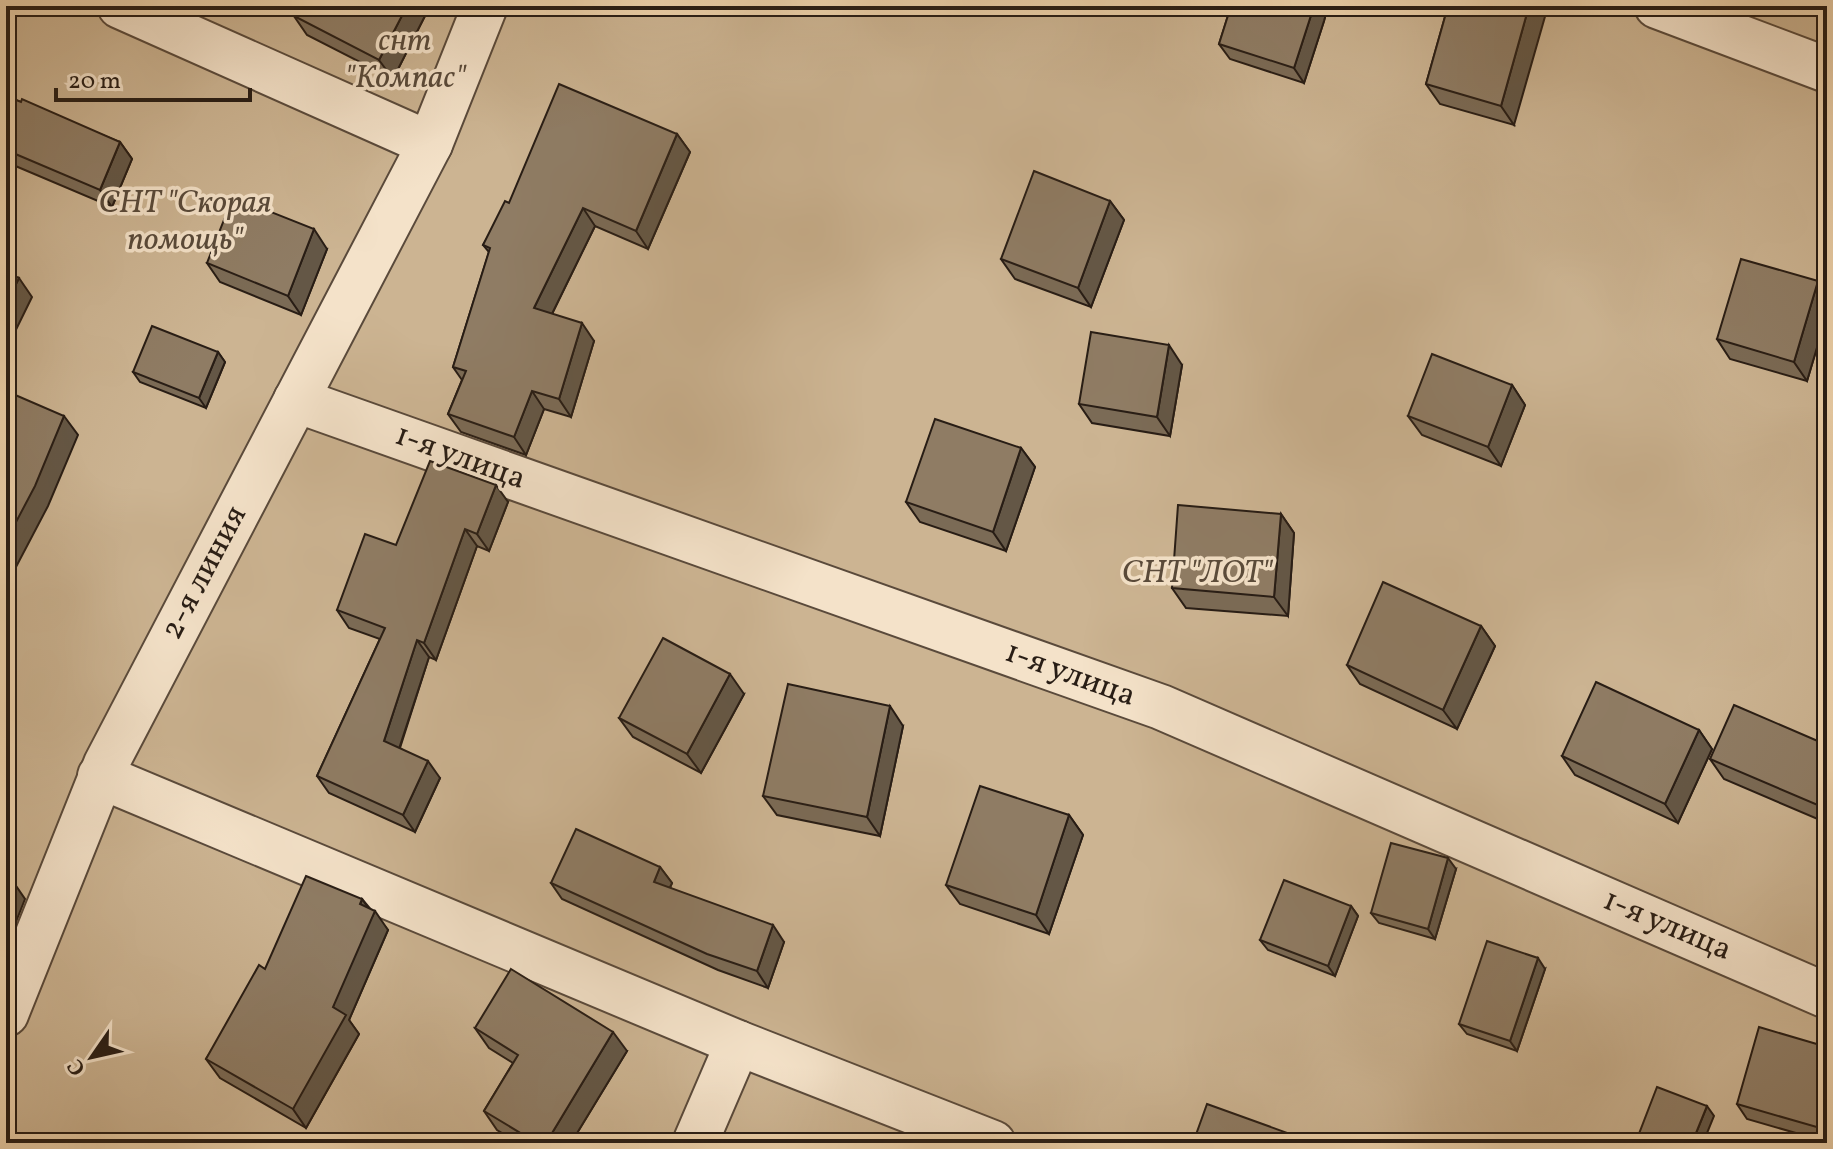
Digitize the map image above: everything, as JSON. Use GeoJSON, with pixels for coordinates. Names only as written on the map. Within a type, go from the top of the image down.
{"type":"FeatureCollection","features":[{"type":"Feature","properties":{"kind":"street"},"geometry":{"type":"LineString","coordinates":[[120,6],[430,144]]}},
{"type":"Feature","properties":{"kind":"street","name":"2-я линия"},"geometry":{"type":"LineString","coordinates":[[6,1014],[100,776],[430,144],[485,6]]}},
{"type":"Feature","properties":{"kind":"street"},"geometry":{"type":"LineString","coordinates":[[1657,6],[1827,70]]}},
{"type":"Feature","properties":{"kind":"street","name":"1-я улица"},"geometry":{"type":"LineString","coordinates":[[296,400],[1161,707],[1827,996]]}},
{"type":"Feature","properties":{"kind":"street"},"geometry":{"type":"LineString","coordinates":[[100,776],[738,1043],[993,1143]]}},
{"type":"Feature","properties":{"kind":"street"},"geometry":{"type":"LineString","coordinates":[[695,1143],[738,1043]]}},
{"type":"Feature","properties":{"kind":"green space","name":"СНТ \"ЛОТ\""},"geometry":{"type":"Polygon","coordinates":[[[6,6],[1827,6],[1827,1143],[6,1143],[6,6]]]}},
{"type":"Feature","properties":{"kind":"building"},"geometry":{"type":"Polygon","coordinates":[[[298,6],[407,6],[379,60],[294,16],[298,6]]]}},
{"type":"Feature","properties":{"kind":"building"},"geometry":{"type":"Polygon","coordinates":[[[1231,6],[1314,6],[1294,68],[1219,44],[1231,6]]]}},
{"type":"Feature","properties":{"kind":"building"},"geometry":{"type":"Polygon","coordinates":[[[1448,6],[1529,6],[1501,106],[1426,84],[1448,6]]]}},
{"type":"Feature","properties":{"kind":"building"},"geometry":{"type":"Polygon","coordinates":[[[559,84],[677,134],[636,231],[583,208],[534,308],[582,323],[559,399],[532,391],[514,437],[448,414],[466,371],[453,367],[490,248],[483,245],[505,201],[509,203],[559,84]]]}},
{"type":"Feature","properties":{"kind":"building"},"geometry":{"type":"Polygon","coordinates":[[[6,96],[21,102],[22,99],[120,142],[100,190],[6,150],[6,96]]]}},
{"type":"Feature","properties":{"kind":"building"},"geometry":{"type":"Polygon","coordinates":[[[1034,171],[1110,201],[1078,288],[1001,259],[1034,171]]]}},
{"type":"Feature","properties":{"kind":"building"},"geometry":{"type":"Polygon","coordinates":[[[233,197],[314,229],[288,296],[207,263],[233,197]]]}},
{"type":"Feature","properties":{"kind":"building"},"geometry":{"type":"Polygon","coordinates":[[[1741,259],[1818,281],[1794,362],[1717,339],[1741,259]]]}},
{"type":"Feature","properties":{"kind":"building"},"geometry":{"type":"Polygon","coordinates":[[[6,272],[19,278],[6,304],[6,272]]]}},
{"type":"Feature","properties":{"kind":"building"},"geometry":{"type":"Polygon","coordinates":[[[152,326],[218,352],[199,398],[133,372],[152,326]]]}},
{"type":"Feature","properties":{"kind":"building"},"geometry":{"type":"Polygon","coordinates":[[[1091,332],[1169,345],[1157,417],[1079,404],[1091,332]]]}},
{"type":"Feature","properties":{"kind":"building"},"geometry":{"type":"Polygon","coordinates":[[[1432,354],[1512,385],[1488,447],[1408,416],[1432,354]]]}},
{"type":"Feature","properties":{"kind":"building"},"geometry":{"type":"Polygon","coordinates":[[[6,391],[64,416],[35,486],[6,541],[6,391]]]}},
{"type":"Feature","properties":{"kind":"building"},"geometry":{"type":"Polygon","coordinates":[[[935,419],[1021,448],[993,532],[906,502],[935,419]]]}},
{"type":"Feature","properties":{"kind":"building"},"geometry":{"type":"Polygon","coordinates":[[[430,461],[496,485],[477,534],[465,529],[424,643],[417,640],[384,741],[428,761],[403,815],[317,776],[385,628],[337,610],[365,534],[396,545],[430,461]]]}},
{"type":"Feature","properties":{"kind":"building"},"geometry":{"type":"Polygon","coordinates":[[[1178,505],[1281,514],[1274,597],[1172,588],[1178,505]]]}},
{"type":"Feature","properties":{"kind":"building"},"geometry":{"type":"Polygon","coordinates":[[[1383,582],[1481,626],[1443,710],[1347,665],[1383,582]]]}},
{"type":"Feature","properties":{"kind":"building"},"geometry":{"type":"Polygon","coordinates":[[[663,638],[730,674],[687,754],[619,718],[663,638]]]}},
{"type":"Feature","properties":{"kind":"building"},"geometry":{"type":"Polygon","coordinates":[[[1596,682],[1699,730],[1665,804],[1562,756],[1596,682]]]}},
{"type":"Feature","properties":{"kind":"building"},"geometry":{"type":"Polygon","coordinates":[[[788,684],[890,706],[867,817],[763,796],[788,684]]]}},
{"type":"Feature","properties":{"kind":"building"},"geometry":{"type":"Polygon","coordinates":[[[1734,705],[1827,745],[1827,809],[1710,759],[1734,705]]]}},
{"type":"Feature","properties":{"kind":"building"},"geometry":{"type":"Polygon","coordinates":[[[980,786],[1069,815],[1036,915],[946,885],[980,786]]]}},
{"type":"Feature","properties":{"kind":"building"},"geometry":{"type":"Polygon","coordinates":[[[576,829],[660,867],[654,882],[773,925],[757,971],[707,954],[551,883],[576,829]]]}},
{"type":"Feature","properties":{"kind":"building"},"geometry":{"type":"Polygon","coordinates":[[[1391,843],[1448,858],[1428,929],[1371,913],[1391,843]]]}},
{"type":"Feature","properties":{"kind":"building"},"geometry":{"type":"Polygon","coordinates":[[[306,876],[362,899],[360,904],[375,911],[333,1007],[346,1015],[293,1109],[206,1059],[259,965],[265,969],[306,876]]]}},
{"type":"Feature","properties":{"kind":"building"},"geometry":{"type":"Polygon","coordinates":[[[6,877],[12,880],[6,894],[6,877]]]}},
{"type":"Feature","properties":{"kind":"building"},"geometry":{"type":"Polygon","coordinates":[[[1284,880],[1351,906],[1328,966],[1260,940],[1284,880]]]}},
{"type":"Feature","properties":{"kind":"building"},"geometry":{"type":"Polygon","coordinates":[[[1487,941],[1538,958],[1510,1041],[1459,1024],[1487,941]]]}},
{"type":"Feature","properties":{"kind":"building"},"geometry":{"type":"Polygon","coordinates":[[[511,969],[613,1032],[546,1143],[537,1143],[484,1111],[518,1055],[475,1028],[511,969]]]}},
{"type":"Feature","properties":{"kind":"building"},"geometry":{"type":"Polygon","coordinates":[[[1759,1027],[1827,1047],[1827,1130],[1737,1104],[1759,1027]]]}},
{"type":"Feature","properties":{"kind":"building"},"geometry":{"type":"Polygon","coordinates":[[[1657,1087],[1707,1106],[1692,1143],[1649,1143],[1637,1139],[1657,1087]]]}},
{"type":"Feature","properties":{"kind":"building"},"geometry":{"type":"Polygon","coordinates":[[[1207,1104],[1293,1135],[1290,1143],[1193,1143],[1207,1104]]]}},
{"type":"Feature","properties":{"kind":"park label","name":"снт \"Компас\""},"geometry":{"type":"Point","coordinates":[405,60]}},
{"type":"Feature","properties":{"kind":"park label","name":"СНТ \"Скорая помощь\""},"geometry":{"type":"Point","coordinates":[185,222]}}]}
